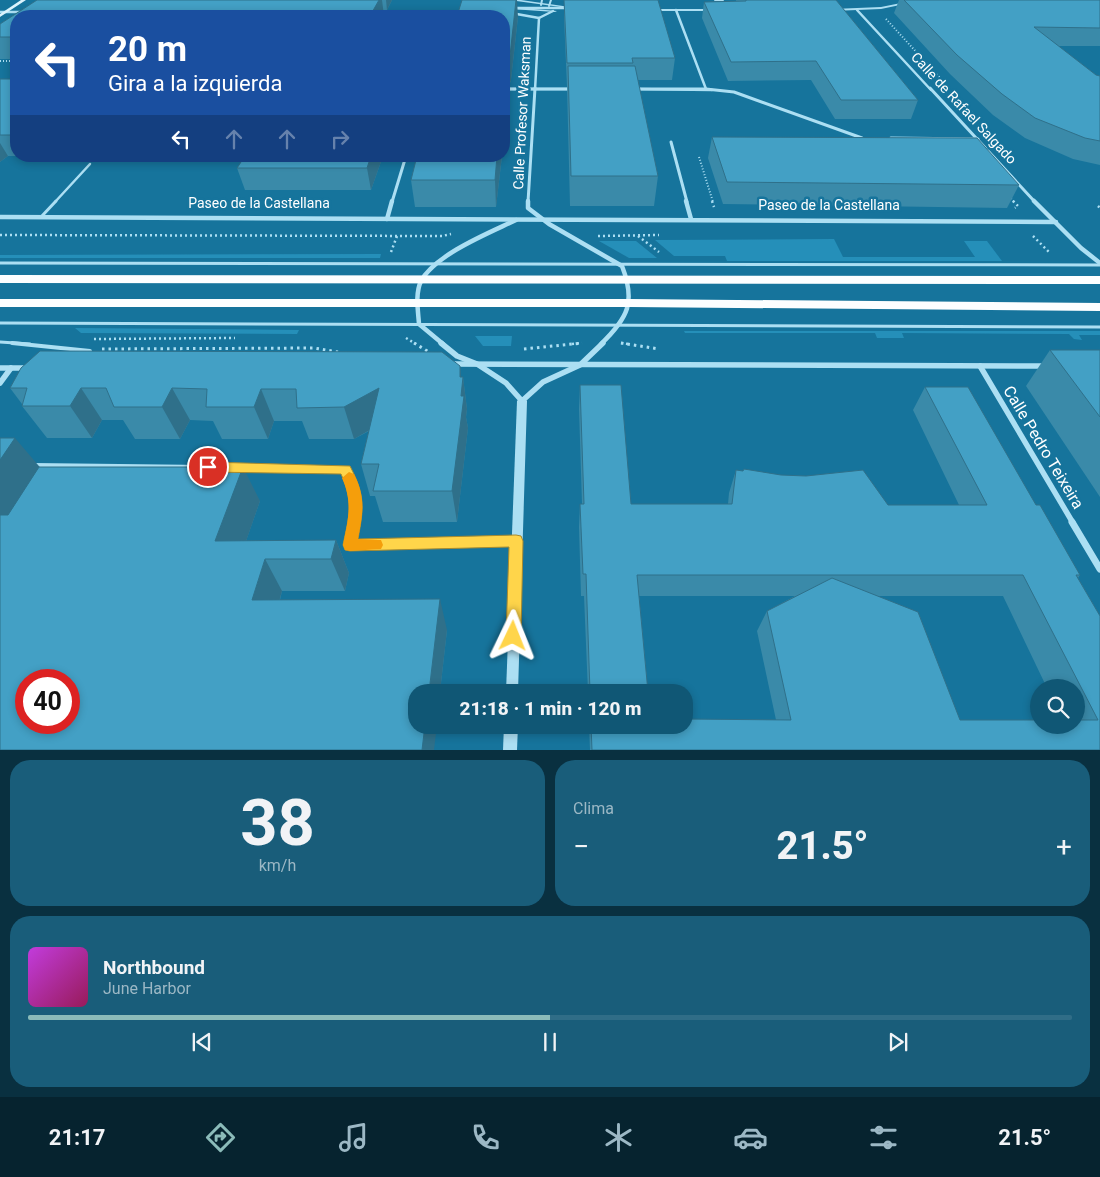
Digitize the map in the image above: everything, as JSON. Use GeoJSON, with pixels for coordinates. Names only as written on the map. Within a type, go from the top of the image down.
{"type":"FeatureCollection","features":[{"type":"Feature","properties":{"kind":"highway"},"geometry":{"type":"LineString","coordinates":[[0,279],[421,281],[627,279],[1100,280]]}},
{"type":"Feature","properties":{"kind":"highway"},"geometry":{"type":"LineString","coordinates":[[0,303],[630,303],[1100,307]]}},
{"type":"Feature","properties":{"kind":"main road"},"geometry":{"type":"LineString","coordinates":[[2,13],[24,0]]}},
{"type":"Feature","properties":{"kind":"street"},"geometry":{"type":"LineString","coordinates":[[486,0],[488,6]]}},
{"type":"Feature","properties":{"kind":"street"},"geometry":{"type":"LineString","coordinates":[[486,0],[511,8],[553,12],[579,10]]}},
{"type":"Feature","properties":{"kind":"street"},"geometry":{"type":"LineString","coordinates":[[511,0],[542,2],[549,6],[579,10]]}},
{"type":"Feature","properties":{"kind":"street"},"geometry":{"type":"LineString","coordinates":[[826,10],[857,10],[922,0]]}},
{"type":"Feature","properties":{"kind":"street"},"geometry":{"type":"LineString","coordinates":[[498,10],[511,8],[579,10]]}},
{"type":"Feature","properties":{"kind":"street"},"geometry":{"type":"LineString","coordinates":[[648,10],[724,10]]}},
{"type":"Feature","properties":{"kind":"street"},"geometry":{"type":"LineString","coordinates":[[676,10],[706,89]]}},
{"type":"Feature","properties":{"kind":"street","name":"Calle de Rafael Salgado"},"geometry":{"type":"LineString","coordinates":[[857,10],[978,138],[1046,214],[1056,222]]}},
{"type":"Feature","properties":{"kind":"street","name":"Calle Profesor Waksman"},"geometry":{"type":"LineString","coordinates":[[541,218],[528,208],[538,18],[553,12]]}},
{"type":"Feature","properties":{"kind":"street"},"geometry":{"type":"LineString","coordinates":[[510,13],[538,18]]}},
{"type":"Feature","properties":{"kind":"street"},"geometry":{"type":"LineString","coordinates":[[510,89],[582,89]]}},
{"type":"Feature","properties":{"kind":"street"},"geometry":{"type":"LineString","coordinates":[[630,89],[706,89],[734,92],[857,138],[867,138]]}},
{"type":"Feature","properties":{"kind":"street"},"geometry":{"type":"LineString","coordinates":[[886,138],[978,138]]}},
{"type":"Feature","properties":{"kind":"street"},"geometry":{"type":"LineString","coordinates":[[671,142],[691,220]]}},
{"type":"Feature","properties":{"kind":"street"},"geometry":{"type":"LineString","coordinates":[[387,219],[404,162]]}},
{"type":"Feature","properties":{"kind":"street","name":"Paseo de la Castellana"},"geometry":{"type":"LineString","coordinates":[[0,217],[541,218],[1056,222]]}},
{"type":"Feature","properties":{"kind":"street"},"geometry":{"type":"LineString","coordinates":[[522,401],[543,382],[580,366],[620,326],[630,303],[627,279],[622,266],[541,218]]}},
{"type":"Feature","properties":{"kind":"street","name":"Paseo de la Castellana"},"geometry":{"type":"LineString","coordinates":[[421,281],[437,264],[486,235],[519,219]]}},
{"type":"Feature","properties":{"kind":"street"},"geometry":{"type":"LineString","coordinates":[[1056,222],[1081,248],[1100,264]]}},
{"type":"Feature","properties":{"kind":"street"},"geometry":{"type":"LineString","coordinates":[[421,281],[417,304],[420,324],[457,356],[476,364],[506,383],[522,401],[512,684]]}},
{"type":"Feature","properties":{"kind":"street"},"geometry":{"type":"LineString","coordinates":[[447,364],[580,366],[1050,366]]}},
{"type":"Feature","properties":{"kind":"street","name":"Calle Pedro Teixeira"},"geometry":{"type":"LineString","coordinates":[[980,366],[1100,568]]}},
{"type":"Feature","properties":{"kind":"street"},"geometry":{"type":"LineString","coordinates":[[0,368],[30,368]]}},
{"type":"Feature","properties":{"kind":"street"},"geometry":{"type":"LineString","coordinates":[[0,382],[11,368]]}},
{"type":"Feature","properties":{"kind":"street"},"geometry":{"type":"LineString","coordinates":[[510,750],[511,734]]}},
{"type":"Feature","properties":{"kind":"lane"},"geometry":{"type":"LineString","coordinates":[[549,6],[551,0]]}},
{"type":"Feature","properties":{"kind":"lane"},"geometry":{"type":"LineString","coordinates":[[715,0],[723,0]]}},
{"type":"Feature","properties":{"kind":"lane"},"geometry":{"type":"LineString","coordinates":[[41,217],[90,164]]}},
{"type":"Feature","properties":{"kind":"lane"},"geometry":{"type":"LineString","coordinates":[[0,263],[622,266],[1100,264]]}},
{"type":"Feature","properties":{"kind":"lane"},"geometry":{"type":"LineString","coordinates":[[0,323],[1100,326]]}},
{"type":"Feature","properties":{"kind":"lane"},"geometry":{"type":"LineString","coordinates":[[0,342],[59,346],[99,354]]}},
{"type":"Feature","properties":{"kind":"lane"},"geometry":{"type":"LineString","coordinates":[[27,464],[208,467]]}},
{"type":"Feature","properties":{"kind":"lane"},"geometry":{"type":"LineString","coordinates":[[66,473],[71,465]]}},
{"type":"Feature","properties":{"kind":"lane"},"geometry":{"type":"LineString","coordinates":[[237,468],[345,469],[356,492],[356,516],[350,545],[516,541]]}},
{"type":"Feature","properties":{"kind":"path"},"geometry":{"type":"LineString","coordinates":[[884,14],[945,83]]}},
{"type":"Feature","properties":{"kind":"path"},"geometry":{"type":"LineString","coordinates":[[965,105],[985,126]]}},
{"type":"Feature","properties":{"kind":"path"},"geometry":{"type":"LineString","coordinates":[[698,157],[714,209]]}},
{"type":"Feature","properties":{"kind":"path"},"geometry":{"type":"LineString","coordinates":[[1005,192],[1018,206],[1012,212]]}},
{"type":"Feature","properties":{"kind":"path"},"geometry":{"type":"LineString","coordinates":[[0,234],[396,236]]}},
{"type":"Feature","properties":{"kind":"path"},"geometry":{"type":"LineString","coordinates":[[637,235],[663,255]]}},
{"type":"Feature","properties":{"kind":"path"},"geometry":{"type":"LineString","coordinates":[[405,338],[429,352],[429,356],[457,356]]}},
{"type":"Feature","properties":{"kind":"path"},"geometry":{"type":"LineString","coordinates":[[516,351],[576,343]]}},
{"type":"Feature","properties":{"kind":"path"},"geometry":{"type":"LineString","coordinates":[[91,352],[116,348],[314,348],[340,352]]}},
{"type":"Feature","properties":{"kind":"shaded area"},"geometry":{"type":"Polygon","coordinates":[[[834,239],[843,257],[975,257],[964,241],[987,241],[1002,261],[727,261],[725,256],[674,256],[655,240],[834,239]]]}},
{"type":"Feature","properties":{"kind":"shaded area"},"geometry":{"type":"Polygon","coordinates":[[[599,241],[636,241],[657,258],[629,258],[599,241]]]}},
{"type":"Feature","properties":{"kind":"shaded area"},"geometry":{"type":"Polygon","coordinates":[[[381,254],[380,258],[0,258],[0,255],[381,254]]]}},
{"type":"Feature","properties":{"kind":"shaded area"},"geometry":{"type":"Polygon","coordinates":[[[75,328],[299,330],[297,334],[81,333],[75,328]]]}},
{"type":"Feature","properties":{"kind":"shaded area"},"geometry":{"type":"Polygon","coordinates":[[[684,331],[1100,331],[1100,335],[1079,335],[1082,340],[1074,339],[1069,334],[902,333],[904,338],[877,338],[875,333],[685,333],[684,331]]]}},
{"type":"Feature","properties":{"kind":"shaded area"},"geometry":{"type":"Polygon","coordinates":[[[475,336],[512,336],[511,346],[483,346],[475,336]]]}},
{"type":"Feature","properties":{"kind":"building"},"geometry":{"type":"Polygon","coordinates":[[[37,0],[379,0],[373,10],[22,10],[37,0]]]}},
{"type":"Feature","properties":{"kind":"building"},"geometry":{"type":"Polygon","coordinates":[[[462,0],[516,0],[510,56],[510,10],[459,10],[462,0]]]}},
{"type":"Feature","properties":{"kind":"building"},"geometry":{"type":"Polygon","coordinates":[[[564,0],[658,0],[675,58],[632,58],[633,63],[567,63],[564,0]]]}},
{"type":"Feature","properties":{"kind":"building"},"geometry":{"type":"Polygon","coordinates":[[[836,0],[918,100],[841,100],[816,61],[731,62],[704,2],[836,0]]]}},
{"type":"Feature","properties":{"kind":"building"},"geometry":{"type":"Polygon","coordinates":[[[904,0],[1100,0],[1100,28],[1034,27],[1096,75],[1100,76],[1100,141],[1085,138],[1035,118],[1002,94],[957,55],[904,0]]]}},
{"type":"Feature","properties":{"kind":"building"},"geometry":{"type":"Polygon","coordinates":[[[10,18],[10,37],[0,37],[0,24],[10,18]]]}},
{"type":"Feature","properties":{"kind":"building"},"geometry":{"type":"Polygon","coordinates":[[[568,66],[635,66],[658,176],[571,176],[568,66]]]}},
{"type":"Feature","properties":{"kind":"building"},"geometry":{"type":"Polygon","coordinates":[[[0,79],[10,79],[10,135],[0,135],[0,79]]]}},
{"type":"Feature","properties":{"kind":"building"},"geometry":{"type":"Polygon","coordinates":[[[712,137],[977,138],[1019,185],[727,182],[712,137]]]}},
{"type":"Feature","properties":{"kind":"building"},"geometry":{"type":"Polygon","coordinates":[[[241,162],[369,162],[367,168],[237,168],[241,162]]]}},
{"type":"Feature","properties":{"kind":"building"},"geometry":{"type":"Polygon","coordinates":[[[416,162],[496,162],[495,180],[411,180],[416,162]]]}},
{"type":"Feature","properties":{"kind":"building"},"geometry":{"type":"Polygon","coordinates":[[[1050,350],[1100,350],[1100,417],[1050,350]]]}},
{"type":"Feature","properties":{"kind":"building"},"geometry":{"type":"Polygon","coordinates":[[[40,351],[442,352],[460,366],[460,377],[463,377],[461,396],[464,396],[452,491],[373,491],[379,464],[361,464],[379,388],[344,407],[297,408],[296,389],[261,389],[254,407],[206,407],[207,389],[172,388],[162,407],[114,407],[106,388],[81,388],[70,406],[22,406],[27,388],[10,388],[21,368],[40,351]]]}},
{"type":"Feature","properties":{"kind":"building"},"geometry":{"type":"Polygon","coordinates":[[[580,385],[621,385],[631,504],[732,504],[736,470],[743,471],[744,469],[781,475],[806,476],[863,470],[888,505],[987,505],[925,387],[968,387],[1036,505],[1040,505],[1080,575],[1076,575],[1100,616],[1100,750],[592,750],[591,734],[693,734],[693,719],[791,720],[767,611],[832,578],[918,612],[960,720],[1030,720],[1030,734],[1085,734],[1085,720],[1098,720],[1085,695],[1085,679],[1077,679],[1023,575],[637,575],[647,684],[590,684],[586,574],[583,574],[580,504],[584,504],[580,385]]]}},
{"type":"Feature","properties":{"kind":"building"},"geometry":{"type":"Polygon","coordinates":[[[0,438],[15,438],[0,460],[0,438]]]}},
{"type":"Feature","properties":{"kind":"building"},"geometry":{"type":"Polygon","coordinates":[[[39,467],[243,467],[215,541],[336,540],[331,559],[265,559],[252,600],[440,599],[430,684],[408,684],[408,734],[424,734],[422,750],[0,750],[0,515],[8,515],[39,467]]]}},
{"type":"Feature","properties":{"kind":"slow traffic"},"geometry":{"type":"LineString","coordinates":[[349,478],[356,492],[356,516],[350,545],[376,545]]}},
{"type":"Feature","properties":{"kind":"route"},"geometry":{"type":"LineString","coordinates":[[208,467],[345,469],[356,492],[356,516],[350,545],[516,541],[513,636]]}}]}
